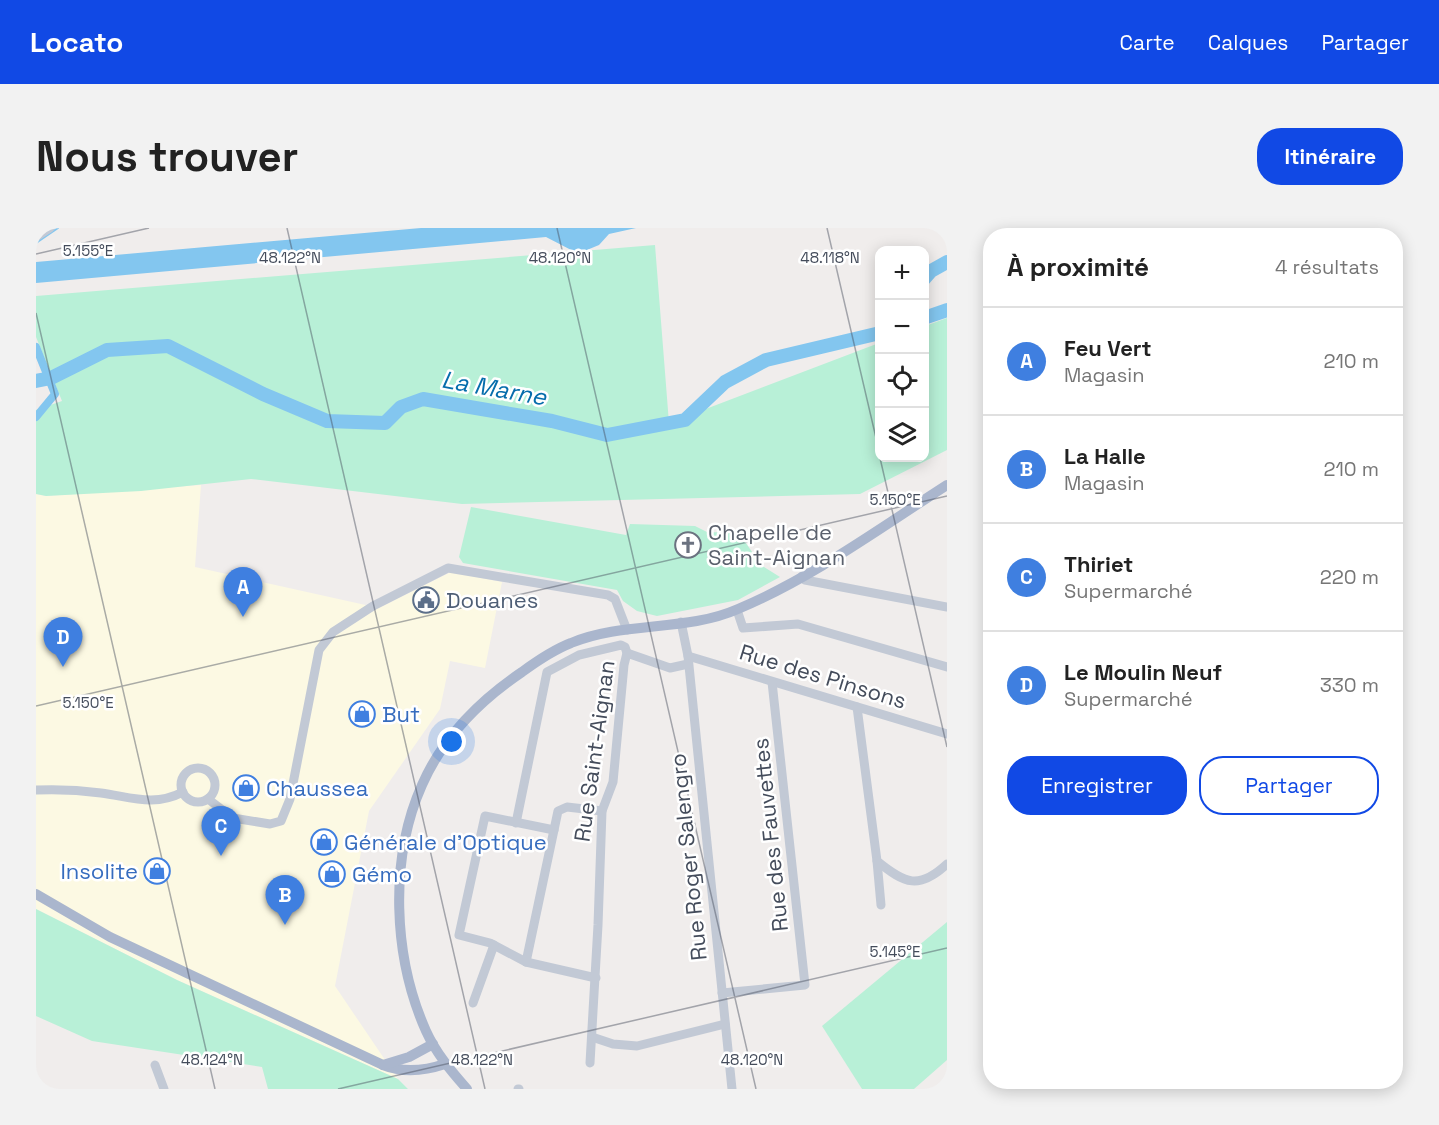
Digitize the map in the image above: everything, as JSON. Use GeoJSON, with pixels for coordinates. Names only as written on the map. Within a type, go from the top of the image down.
{"type":"FeatureCollection","features":[{"type":"Feature","properties":{"kind":"main road"},"geometry":{"type":"LineString","coordinates":[[467,1089],[445,1064],[433,1044],[413,995],[401,916],[405,841],[423,783],[459,726],[491,694],[571,643],[627,630],[695,621],[736,610],[784,587],[947,485]]}},
{"type":"Feature","properties":{"kind":"main road"},"geometry":{"type":"LineString","coordinates":[[36,894],[110,937],[382,1065],[397,1070],[411,1071],[445,1064]]}},
{"type":"Feature","properties":{"kind":"main road"},"geometry":{"type":"LineString","coordinates":[[382,1065],[409,1057],[433,1044]]}},
{"type":"Feature","properties":{"kind":"street"},"geometry":{"type":"LineString","coordinates":[[36,237],[50,228]]}},
{"type":"Feature","properties":{"kind":"street"},"geometry":{"type":"LineString","coordinates":[[208,799],[233,818],[270,824],[281,821],[290,799],[319,650],[333,632],[404,590],[448,568],[608,594],[615,599],[627,630]]}},
{"type":"Feature","properties":{"kind":"street"},"geometry":{"type":"LineString","coordinates":[[802,576],[805,580],[947,607]]}},
{"type":"Feature","properties":{"kind":"street"},"geometry":{"type":"LineString","coordinates":[[736,610],[743,628],[798,624],[947,667]]}},
{"type":"Feature","properties":{"kind":"street","name":"Rue Roger Salengro"},"geometry":{"type":"LineString","coordinates":[[681,622],[688,660],[732,1089]]}},
{"type":"Feature","properties":{"kind":"street"},"geometry":{"type":"LineString","coordinates":[[516,823],[547,672],[590,653],[621,645],[627,652]]}},
{"type":"Feature","properties":{"kind":"street","name":"Rue Saint-Aignan"},"geometry":{"type":"LineString","coordinates":[[590,1063],[596,978],[602,811],[613,782],[621,687],[627,652],[670,668],[688,660]]}},
{"type":"Feature","properties":{"kind":"street","name":"Rue des Pinsons"},"geometry":{"type":"LineString","coordinates":[[688,660],[772,682],[947,734]]}},
{"type":"Feature","properties":{"kind":"street","name":"Rue des Fauvettes"},"geometry":{"type":"LineString","coordinates":[[722,993],[805,985],[772,682]]}},
{"type":"Feature","properties":{"kind":"street"},"geometry":{"type":"LineString","coordinates":[[857,707],[881,905]]}},
{"type":"Feature","properties":{"kind":"street"},"geometry":{"type":"LineString","coordinates":[[193,769],[203,769],[213,776],[215,782],[213,794],[208,799],[193,801],[183,792],[184,776],[193,769]]}},
{"type":"Feature","properties":{"kind":"street"},"geometry":{"type":"LineString","coordinates":[[36,790],[70,789],[141,802],[154,801],[183,792]]}},
{"type":"Feature","properties":{"kind":"street"},"geometry":{"type":"LineString","coordinates":[[526,962],[558,811],[567,807],[602,811]]}},
{"type":"Feature","properties":{"kind":"street"},"geometry":{"type":"LineString","coordinates":[[554,830],[485,816],[459,934],[494,945],[526,962],[596,978]]}},
{"type":"Feature","properties":{"kind":"street"},"geometry":{"type":"LineString","coordinates":[[877,861],[900,879],[917,882],[933,877],[947,864]]}},
{"type":"Feature","properties":{"kind":"street"},"geometry":{"type":"LineString","coordinates":[[473,1003],[494,945]]}},
{"type":"Feature","properties":{"kind":"street"},"geometry":{"type":"LineString","coordinates":[[592,1037],[614,1044],[637,1046],[725,1024]]}},
{"type":"Feature","properties":{"kind":"street"},"geometry":{"type":"LineString","coordinates":[[155,1065],[164,1089]]}},
{"type":"Feature","properties":{"kind":"shaded area"},"geometry":{"type":"Polygon","coordinates":[[[201,485],[195,567],[379,608],[451,572],[502,582],[485,668],[450,661],[440,709],[369,811],[335,986],[398,1079],[177,980],[36,909],[36,494],[46,496],[201,485]]]}},
{"type":"Feature","properties":{"kind":"green space"},"geometry":{"type":"Polygon","coordinates":[[[655,245],[669,423],[875,345],[875,462],[923,462],[860,494],[462,504],[251,479],[141,491],[46,496],[36,494],[36,410],[62,401],[36,337],[36,296],[655,245]]]}},
{"type":"Feature","properties":{"kind":"green space"},"geometry":{"type":"Polygon","coordinates":[[[947,318],[947,450],[929,459],[929,325],[947,318]]]}},
{"type":"Feature","properties":{"kind":"green space"},"geometry":{"type":"Polygon","coordinates":[[[471,507],[626,535],[630,524],[695,526],[707,532],[739,533],[761,565],[780,577],[738,600],[657,616],[637,611],[623,601],[617,590],[463,563],[459,557],[471,507]]]}},
{"type":"Feature","properties":{"kind":"green space"},"geometry":{"type":"Polygon","coordinates":[[[36,909],[177,980],[398,1079],[408,1089],[268,1089],[262,1067],[92,1041],[36,1016],[36,909]]]}},
{"type":"Feature","properties":{"kind":"green space"},"geometry":{"type":"Polygon","coordinates":[[[947,922],[947,1060],[914,1089],[862,1089],[822,1026],[947,922]]]}},
{"type":"Feature","properties":{"kind":"water"},"geometry":{"type":"Polygon","coordinates":[[[421,228],[636,228],[609,234],[599,245],[582,252],[575,252],[546,237],[36,283],[36,262],[421,228]]]}},
{"type":"Feature","properties":{"kind":"waterway"},"geometry":{"type":"LineString","coordinates":[[36,243],[58,228]]}},
{"type":"Feature","properties":{"kind":"waterway","name":"La Marne"},"geometry":{"type":"LineString","coordinates":[[929,273],[947,262]]}},
{"type":"Feature","properties":{"kind":"waterway","name":"La Marne"},"geometry":{"type":"LineString","coordinates":[[929,316],[947,310]]}},
{"type":"Feature","properties":{"kind":"waterway","name":"La Marne"},"geometry":{"type":"LineString","coordinates":[[36,381],[51,378],[107,350],[168,346],[263,394],[327,421],[385,423],[401,407],[423,399],[552,421],[607,435],[685,420],[725,382],[766,360],[875,334]]}},
{"type":"Feature","properties":{"kind":"waterway"},"geometry":{"type":"LineString","coordinates":[[36,347],[55,394],[36,417]]}},
{"type":"Feature","properties":{"kind":"place","name":"Chapelle de Saint-Aignan"},"geometry":{"type":"Point","coordinates":[688,545]}},
{"type":"Feature","properties":{"kind":"place","name":"Douanes"},"geometry":{"type":"Point","coordinates":[426,600]}},
{"type":"Feature","properties":{"kind":"place","name":"Feu Vert"},"geometry":{"type":"Point","coordinates":[243,617]}},
{"type":"Feature","properties":{"kind":"place","name":"Le Moulin Neuf"},"geometry":{"type":"Point","coordinates":[63,667]}},
{"type":"Feature","properties":{"kind":"place","name":"But"},"geometry":{"type":"Point","coordinates":[362,714]}},
{"type":"Feature","properties":{"kind":"place","name":"Chaussea"},"geometry":{"type":"Point","coordinates":[246,788]}},
{"type":"Feature","properties":{"kind":"place","name":"Générale d'Optique"},"geometry":{"type":"Point","coordinates":[324,842]}},
{"type":"Feature","properties":{"kind":"place","name":"Thiriet"},"geometry":{"type":"Point","coordinates":[221,856]}},
{"type":"Feature","properties":{"kind":"place","name":"Insolite"},"geometry":{"type":"Point","coordinates":[157,871]}},
{"type":"Feature","properties":{"kind":"place","name":"Gémo"},"geometry":{"type":"Point","coordinates":[332,874]}},
{"type":"Feature","properties":{"kind":"place","name":"La Halle"},"geometry":{"type":"Point","coordinates":[285,925]}}]}
